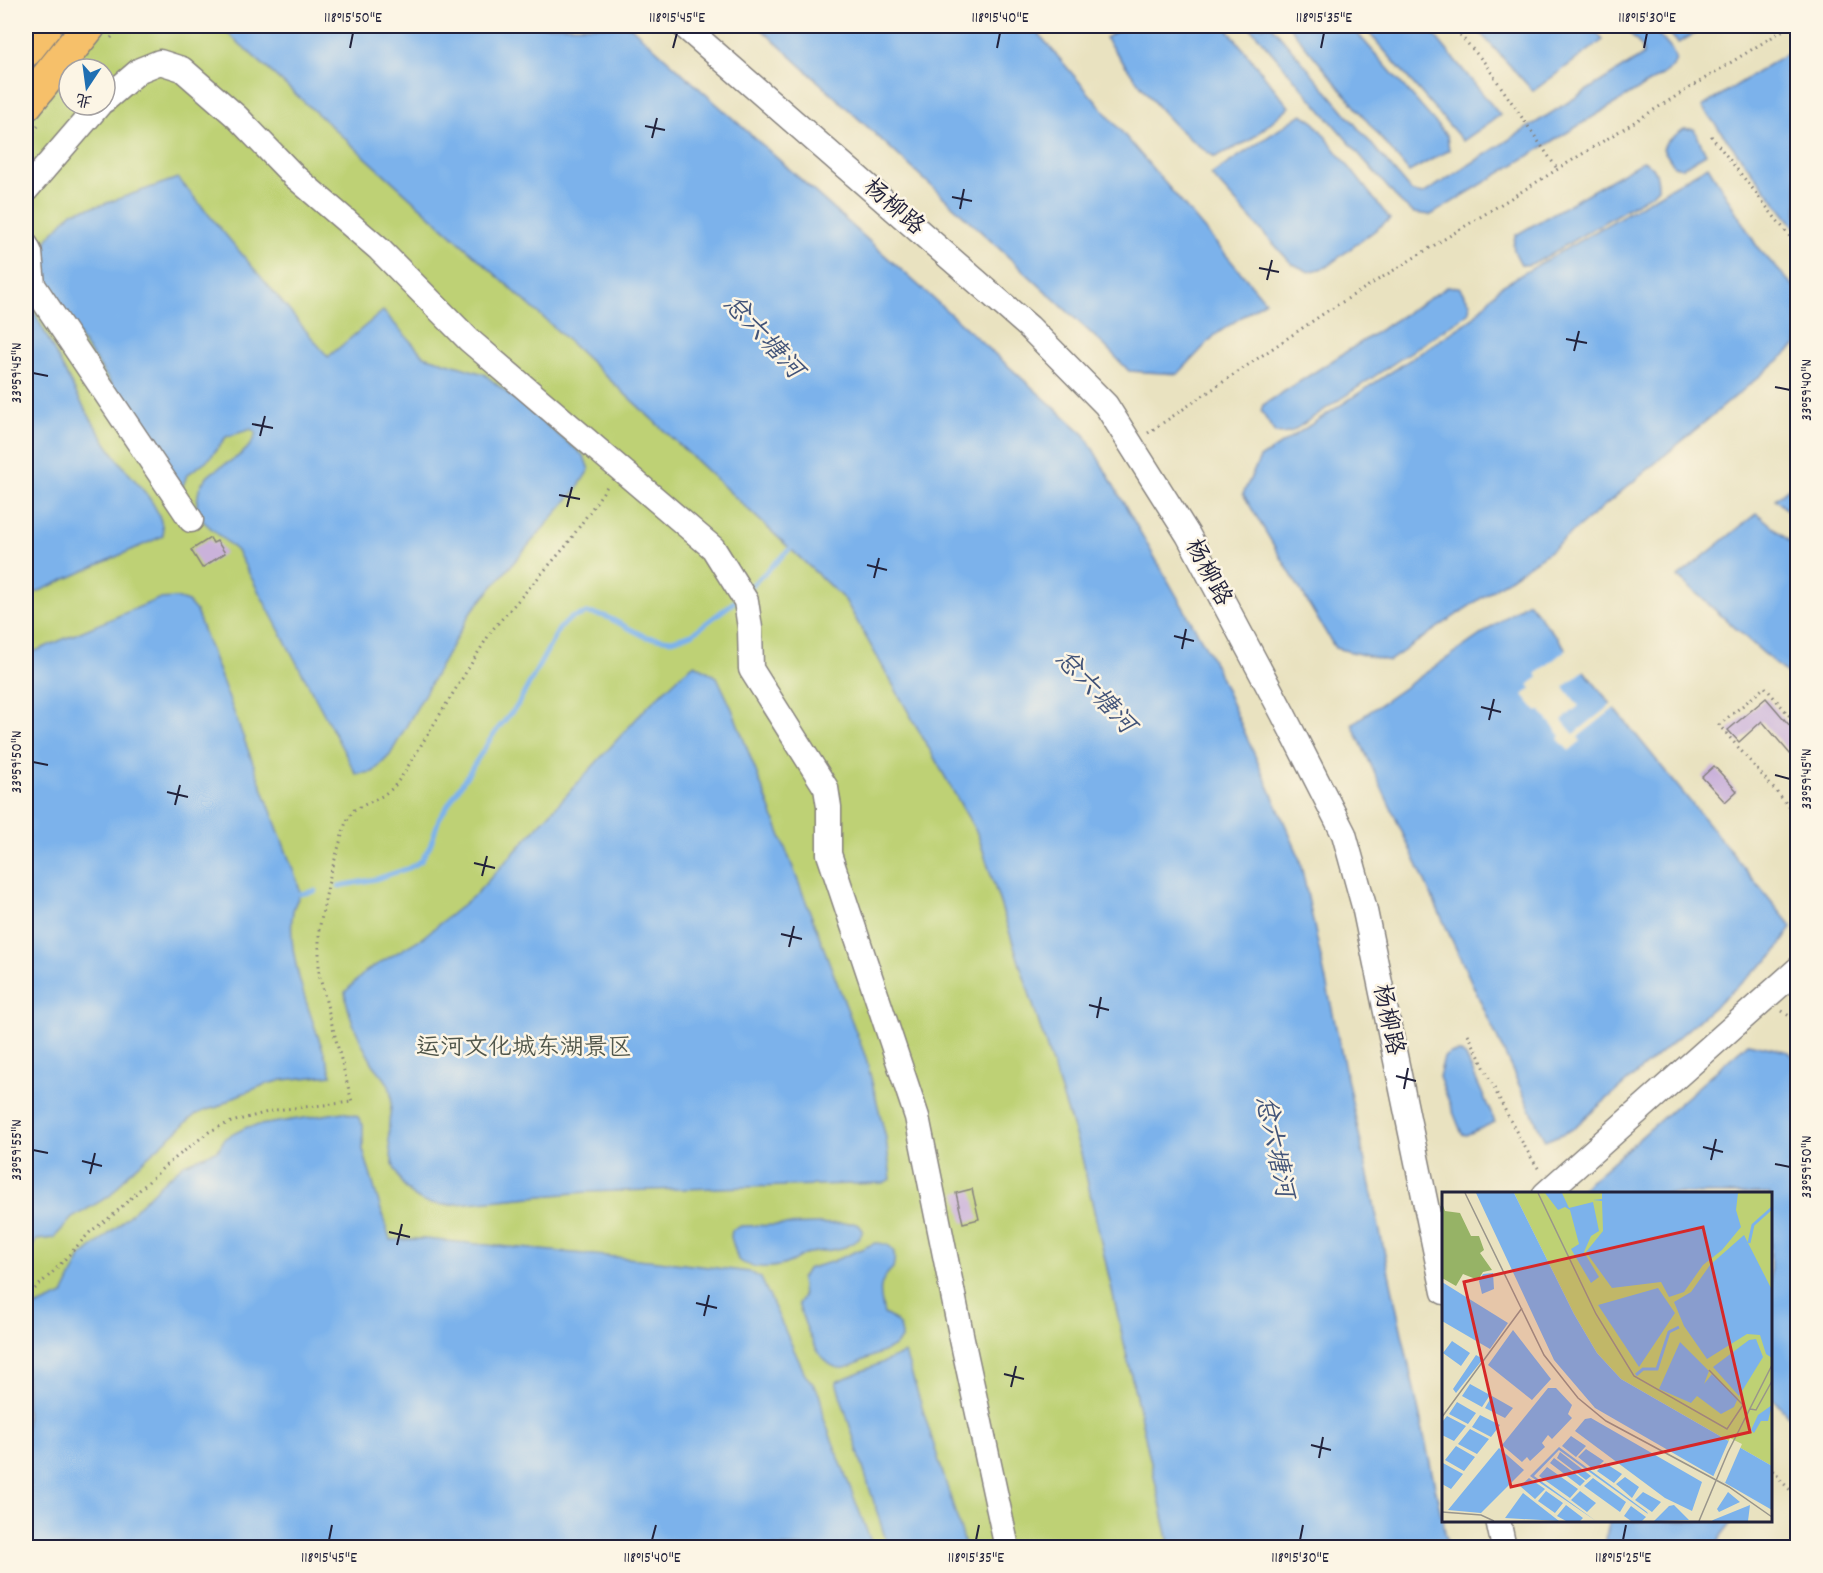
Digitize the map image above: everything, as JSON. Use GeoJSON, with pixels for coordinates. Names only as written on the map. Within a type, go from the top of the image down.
{"type":"FeatureCollection","features":[{"type":"Feature","properties":{"kind":"highway"},"geometry":{"type":"LineString","coordinates":[[26,50],[45,26]]}},
{"type":"Feature","properties":{"kind":"highway"},"geometry":{"type":"LineString","coordinates":[[26,104],[88,26]]}},
{"type":"Feature","properties":{"kind":"street","name":"杨柳路"},"geometry":{"type":"LineString","coordinates":[[684,26],[1029,327],[1106,405],[1188,536],[1344,834],[1365,906],[1442,1282]]}},
{"type":"Feature","properties":{"kind":"street"},"geometry":{"type":"LineString","coordinates":[[117,90],[140,70],[160,62],[182,69],[237,117],[294,176],[379,249],[469,339],[713,548],[723,563],[746,601],[750,628],[751,669],[826,788],[829,807],[829,854],[917,1117],[1007,1548]]}},
{"type":"Feature","properties":{"kind":"street"},"geometry":{"type":"LineString","coordinates":[[26,190],[89,117]]}},
{"type":"Feature","properties":{"kind":"street"},"geometry":{"type":"LineString","coordinates":[[26,245],[30,253],[33,285],[191,520]]}},
{"type":"Feature","properties":{"kind":"street"},"geometry":{"type":"LineString","coordinates":[[1548,1191],[1797,969]]}},
{"type":"Feature","properties":{"kind":"street"},"geometry":{"type":"LineString","coordinates":[[1498,1522],[1504,1548]]}},
{"type":"Feature","properties":{"kind":"path"},"geometry":{"type":"LineString","coordinates":[[1452,26],[1484,62],[1558,170]]}},
{"type":"Feature","properties":{"kind":"path"},"geometry":{"type":"LineString","coordinates":[[1130,444],[1326,312],[1790,26]]}},
{"type":"Feature","properties":{"kind":"path"},"geometry":{"type":"LineString","coordinates":[[1711,136],[1797,247]]}},
{"type":"Feature","properties":{"kind":"path"},"geometry":{"type":"LineString","coordinates":[[26,1297],[91,1231],[113,1215],[165,1166],[210,1131],[228,1123],[275,1110],[352,1102],[319,974],[317,950],[318,930],[330,876],[346,822],[354,810],[382,796],[398,782],[492,630],[566,546],[621,467]]}},
{"type":"Feature","properties":{"kind":"path"},"geometry":{"type":"LineString","coordinates":[[1797,718],[1794,721],[1765,687],[1719,725],[1797,817]]}},
{"type":"Feature","properties":{"kind":"path"},"geometry":{"type":"LineString","coordinates":[[1468,1034],[1521,1143],[1548,1191]]}},
{"type":"Feature","properties":{"kind":"path"},"geometry":{"type":"LineString","coordinates":[[1772,1468],[1797,1497]]}},
{"type":"Feature","properties":{"kind":"green space","name":"运河文化城东湖景区"},"geometry":{"type":"Polygon","coordinates":[[[26,26],[220,26],[546,320],[845,600],[978,835],[1081,1153],[1170,1547],[26,1548],[26,26]]]}},
{"type":"Feature","properties":{"kind":"water","name":"总六塘河"},"geometry":{"type":"Polygon","coordinates":[[[220,26],[630,26],[1085,435],[1212,658],[1299,856],[1448,1547],[1170,1547],[1081,1153],[978,835],[845,600],[546,320],[220,26]]]}},
{"type":"Feature","properties":{"kind":"water"},"geometry":{"type":"Polygon","coordinates":[[[758,26],[1032,26],[1265,301],[1215,335],[1178,374],[1129,371],[1106,347],[758,26]]]}},
{"type":"Feature","properties":{"kind":"water"},"geometry":{"type":"Polygon","coordinates":[[[1125,26],[1225,26],[1289,107],[1249,141],[1215,157],[1198,146],[1168,118],[1105,38],[1125,26]]]}},
{"type":"Feature","properties":{"kind":"water"},"geometry":{"type":"Polygon","coordinates":[[[1249,26],[1272,26],[1412,192],[1423,194],[1643,55],[1642,47],[1623,26],[1651,26],[1671,49],[1676,59],[1673,67],[1662,75],[1431,215],[1414,213],[1401,203],[1249,26]]]}},
{"type":"Feature","properties":{"kind":"water"},"geometry":{"type":"Polygon","coordinates":[[[1289,26],[1351,26],[1447,136],[1449,150],[1409,172],[1289,26]]]}},
{"type":"Feature","properties":{"kind":"water"},"geometry":{"type":"Polygon","coordinates":[[[1363,26],[1427,26],[1500,115],[1463,141],[1363,26]]]}},
{"type":"Feature","properties":{"kind":"water"},"geometry":{"type":"Polygon","coordinates":[[[1474,26],[1590,26],[1603,40],[1533,91],[1474,26]]]}},
{"type":"Feature","properties":{"kind":"water"},"geometry":{"type":"Polygon","coordinates":[[[1663,26],[1708,26],[1678,43],[1663,26]]]}},
{"type":"Feature","properties":{"kind":"water"},"geometry":{"type":"Polygon","coordinates":[[[1797,47],[1797,230],[1702,107],[1797,47]]]}},
{"type":"Feature","properties":{"kind":"water"},"geometry":{"type":"Polygon","coordinates":[[[1302,114],[1313,121],[1390,219],[1326,267],[1309,272],[1291,263],[1211,175],[1302,114]]]}},
{"type":"Feature","properties":{"kind":"water"},"geometry":{"type":"Polygon","coordinates":[[[1684,129],[1694,129],[1706,154],[1682,168],[1674,166],[1663,149],[1666,142],[1684,129]]]}},
{"type":"Feature","properties":{"kind":"water"},"geometry":{"type":"Polygon","coordinates":[[[1643,161],[1653,168],[1656,175],[1658,188],[1652,194],[1537,262],[1521,264],[1513,246],[1516,235],[1643,161]]]}},
{"type":"Feature","properties":{"kind":"water"},"geometry":{"type":"Polygon","coordinates":[[[1708,166],[1758,248],[1797,290],[1797,345],[1550,551],[1389,661],[1335,648],[1243,494],[1260,458],[1472,319],[1500,287],[1708,166]]]}},
{"type":"Feature","properties":{"kind":"water"},"geometry":{"type":"Polygon","coordinates":[[[178,178],[328,357],[383,311],[424,356],[484,374],[584,456],[589,470],[576,490],[471,612],[390,755],[373,772],[356,774],[237,551],[196,515],[199,490],[205,479],[245,451],[256,433],[251,429],[226,437],[210,458],[187,475],[182,488],[32,267],[50,236],[72,212],[101,205],[178,178]]]}},
{"type":"Feature","properties":{"kind":"water"},"geometry":{"type":"Polygon","coordinates":[[[1447,287],[1459,287],[1470,303],[1469,312],[1291,432],[1275,433],[1261,411],[1263,405],[1447,287]]]}},
{"type":"Feature","properties":{"kind":"water"},"geometry":{"type":"Polygon","coordinates":[[[26,296],[97,429],[156,509],[163,536],[26,597],[26,296]]]}},
{"type":"Feature","properties":{"kind":"water"},"geometry":{"type":"Polygon","coordinates":[[[1790,487],[1797,494],[1797,519],[1775,499],[1790,487]]]}},
{"type":"Feature","properties":{"kind":"water"},"geometry":{"type":"Polygon","coordinates":[[[1757,513],[1797,548],[1797,683],[1678,577],[1757,513]]]}},
{"type":"Feature","properties":{"kind":"water"},"geometry":{"type":"Polygon","coordinates":[[[176,598],[188,602],[196,611],[298,883],[300,894],[294,909],[291,929],[293,949],[297,971],[332,1075],[283,1080],[264,1085],[234,1097],[218,1107],[195,1115],[128,1174],[111,1195],[72,1218],[54,1238],[36,1240],[29,1254],[30,1265],[26,1270],[26,655],[158,599],[176,598]]]}},
{"type":"Feature","properties":{"kind":"water"},"geometry":{"type":"Polygon","coordinates":[[[1528,602],[1792,927],[1775,954],[1571,1130],[1545,1141],[1352,724],[1528,602]]]}},
{"type":"Feature","properties":{"kind":"water"},"geometry":{"type":"Polygon","coordinates":[[[695,664],[717,677],[732,709],[866,1058],[886,1138],[891,1179],[883,1183],[586,1192],[446,1205],[424,1202],[406,1188],[394,1168],[389,1145],[391,1100],[389,1086],[373,1064],[359,1038],[345,992],[366,971],[422,938],[476,894],[647,707],[695,664]]]}},
{"type":"Feature","properties":{"kind":"water"},"geometry":{"type":"Polygon","coordinates":[[[1748,1043],[1789,1052],[1797,1061],[1797,1424],[1772,1398],[1772,1192],[1578,1192],[1748,1043]]]}},
{"type":"Feature","properties":{"kind":"water"},"geometry":{"type":"Polygon","coordinates":[[[1460,1052],[1466,1057],[1495,1122],[1466,1135],[1462,1134],[1439,1077],[1444,1057],[1450,1053],[1460,1052]]]}},
{"type":"Feature","properties":{"kind":"water"},"geometry":{"type":"Polygon","coordinates":[[[343,1112],[358,1117],[363,1125],[363,1150],[390,1240],[424,1239],[658,1261],[750,1272],[761,1278],[806,1376],[820,1395],[824,1419],[873,1547],[26,1547],[26,1311],[63,1295],[81,1257],[184,1164],[218,1150],[225,1138],[247,1127],[343,1112]]]}},
{"type":"Feature","properties":{"kind":"water"},"geometry":{"type":"Polygon","coordinates":[[[853,1223],[859,1225],[863,1230],[854,1243],[838,1249],[805,1254],[787,1264],[773,1267],[751,1266],[738,1260],[731,1237],[732,1230],[741,1226],[853,1223]]]}},
{"type":"Feature","properties":{"kind":"water"},"geometry":{"type":"Polygon","coordinates":[[[875,1243],[881,1243],[893,1249],[895,1257],[893,1268],[884,1279],[881,1295],[884,1314],[898,1323],[902,1338],[896,1345],[884,1352],[845,1368],[836,1367],[820,1355],[809,1334],[798,1304],[803,1296],[801,1279],[807,1269],[831,1262],[875,1243]]]}},
{"type":"Feature","properties":{"kind":"water"},"geometry":{"type":"Polygon","coordinates":[[[905,1353],[966,1547],[888,1547],[836,1382],[905,1353]]]}},
{"type":"Feature","properties":{"kind":"water"},"geometry":{"type":"Polygon","coordinates":[[[1609,1522],[1731,1523],[1721,1536],[1717,1547],[1605,1547],[1609,1522]]]}},
{"type":"Feature","properties":{"kind":"pier"},"geometry":{"type":"Polygon","coordinates":[[[1569,647],[1586,669],[1564,687],[1579,706],[1562,720],[1574,734],[1613,703],[1616,707],[1578,737],[1581,741],[1569,751],[1558,739],[1561,736],[1523,695],[1531,688],[1528,685],[1538,677],[1536,674],[1569,647]]]}},
{"type":"Feature","properties":{"kind":"building"},"geometry":{"type":"Polygon","coordinates":[[[210,538],[213,543],[217,541],[225,553],[202,568],[191,550],[210,538]]]}},
{"type":"Feature","properties":{"kind":"building"},"geometry":{"type":"Polygon","coordinates":[[[1766,698],[1797,734],[1797,762],[1762,721],[1739,742],[1728,730],[1766,698]]]}},
{"type":"Feature","properties":{"kind":"building"},"geometry":{"type":"Polygon","coordinates":[[[1714,766],[1737,791],[1725,802],[1702,777],[1714,766]]]}},
{"type":"Feature","properties":{"kind":"building"},"geometry":{"type":"Polygon","coordinates":[[[972,1189],[979,1219],[963,1223],[956,1193],[972,1189]]]}},
{"type":"Feature","properties":{"kind":"waterway"},"geometry":{"type":"LineString","coordinates":[[752,585],[794,545]]}},
{"type":"Feature","properties":{"kind":"waterway"},"geometry":{"type":"LineString","coordinates":[[339,886],[376,879],[409,868],[421,861],[430,846],[439,819],[495,732],[517,706],[559,629],[571,618],[587,613],[605,616],[646,637],[672,640],[692,634],[734,602]]}},
{"type":"Feature","properties":{"kind":"waterway"},"geometry":{"type":"LineString","coordinates":[[300,894],[315,891]]}}]}
